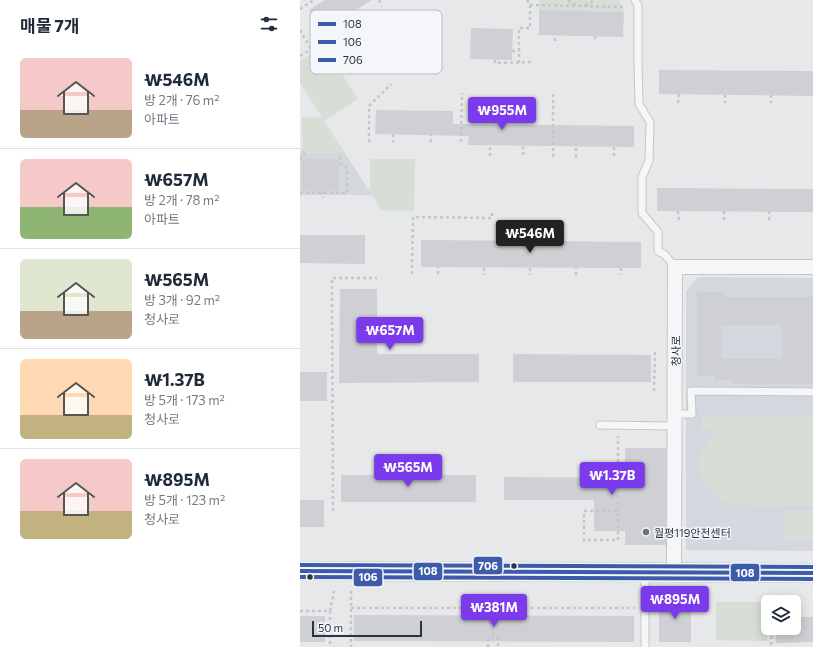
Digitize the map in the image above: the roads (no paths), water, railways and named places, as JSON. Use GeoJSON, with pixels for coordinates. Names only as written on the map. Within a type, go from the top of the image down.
{"type":"FeatureCollection","features":[{"type":"Feature","properties":{"kind":"street"},"geometry":{"type":"LineString","coordinates":[[676,267],[813,267]]}},
{"type":"Feature","properties":{"kind":"street","name":"청사로"},"geometry":{"type":"LineString","coordinates":[[674,572],[676,267]]}},
{"type":"Feature","properties":{"kind":"street"},"geometry":{"type":"LineString","coordinates":[[300,571],[813,573]]}},
{"type":"Feature","properties":{"kind":"lane"},"geometry":{"type":"LineString","coordinates":[[635,0],[638,6],[639,104],[650,122],[649,161],[642,177],[642,213],[658,232],[658,251],[664,254],[676,267]]}},
{"type":"Feature","properties":{"kind":"lane"},"geometry":{"type":"LineString","coordinates":[[600,424],[675,420],[692,414],[691,391],[813,392]]}},
{"type":"Feature","properties":{"kind":"lane"},"geometry":{"type":"LineString","coordinates":[[645,572],[645,647]]}},
{"type":"Feature","properties":{"kind":"place","name":"월평119안전센터"},"geometry":{"type":"Point","coordinates":[646,532]}}]}
